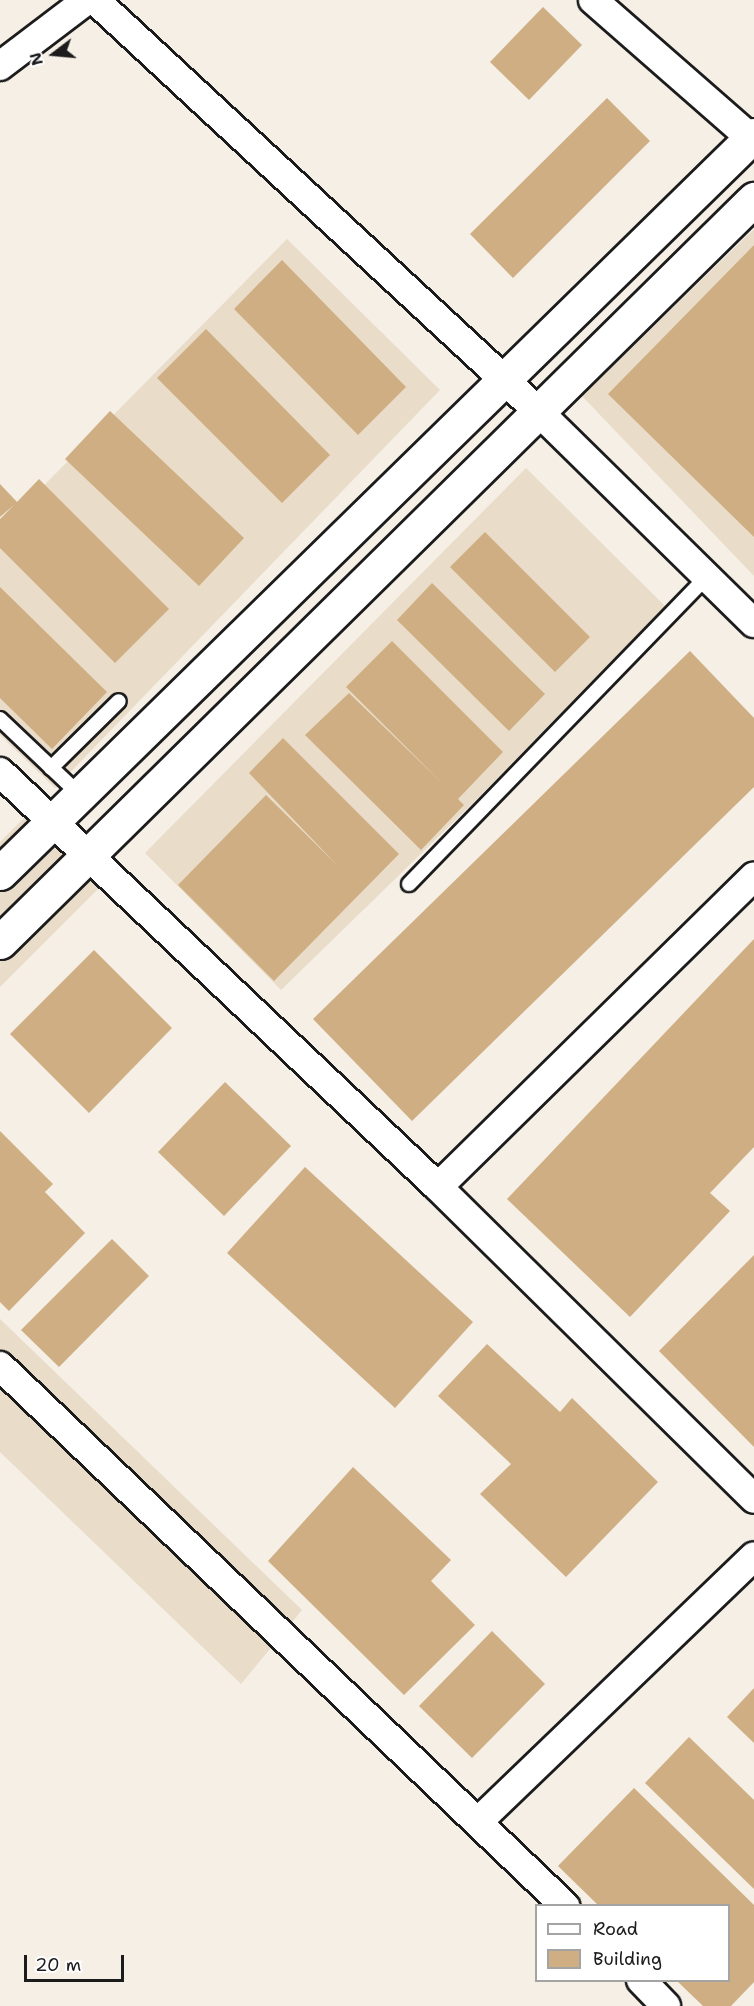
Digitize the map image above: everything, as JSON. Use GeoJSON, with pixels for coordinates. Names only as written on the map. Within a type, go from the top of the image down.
{"type":"FeatureCollection","features":[{"type":"Feature","properties":{"kind":"street"},"geometry":{"type":"LineString","coordinates":[[0,66],[87,0]]}},
{"type":"Feature","properties":{"kind":"street"},"geometry":{"type":"LineString","coordinates":[[95,0],[539,412],[754,623]]}},
{"type":"Feature","properties":{"kind":"street"},"geometry":{"type":"LineString","coordinates":[[0,873],[50,820],[753,138],[593,0]]}},
{"type":"Feature","properties":{"kind":"street"},"geometry":{"type":"LineString","coordinates":[[0,942],[754,199]]}},
{"type":"Feature","properties":{"kind":"street"},"geometry":{"type":"LineString","coordinates":[[0,772],[438,1187],[754,1499]]}},
{"type":"Feature","properties":{"kind":"street"},"geometry":{"type":"LineString","coordinates":[[438,1187],[754,876]]}},
{"type":"Feature","properties":{"kind":"street"},"geometry":{"type":"LineString","coordinates":[[0,1366],[480,1820],[564,1904]]}},
{"type":"Feature","properties":{"kind":"street"},"geometry":{"type":"LineString","coordinates":[[480,1820],[754,1556]]}},
{"type":"Feature","properties":{"kind":"street"},"geometry":{"type":"LineString","coordinates":[[643,1982],[666,2006]]}},
{"type":"Feature","properties":{"kind":"lane"},"geometry":{"type":"LineString","coordinates":[[409,884],[707,577]]}},
{"type":"Feature","properties":{"kind":"lane"},"geometry":{"type":"LineString","coordinates":[[51,768],[118,700]]}},
{"type":"Feature","properties":{"kind":"lane"},"geometry":{"type":"LineString","coordinates":[[0,719],[78,793]]}},
{"type":"Feature","properties":{"kind":"shaded area"},"geometry":{"type":"Polygon","coordinates":[[[754,229],[754,576],[582,396],[754,229]]]}},
{"type":"Feature","properties":{"kind":"shaded area"},"geometry":{"type":"Polygon","coordinates":[[[287,239],[440,390],[55,788],[0,735],[0,530],[287,239]]]}},
{"type":"Feature","properties":{"kind":"shaded area"},"geometry":{"type":"Polygon","coordinates":[[[526,468],[665,606],[471,805],[281,990],[145,853],[526,468]]]}},
{"type":"Feature","properties":{"kind":"shaded area"},"geometry":{"type":"Polygon","coordinates":[[[30,812],[104,883],[0,987],[0,842],[30,812]]]}},
{"type":"Feature","properties":{"kind":"shaded area"},"geometry":{"type":"Polygon","coordinates":[[[0,1319],[302,1610],[241,1684],[0,1452],[0,1319]]]}},
{"type":"Feature","properties":{"kind":"building"},"geometry":{"type":"Polygon","coordinates":[[[543,7],[582,45],[529,100],[490,62],[543,7]]]}},
{"type":"Feature","properties":{"kind":"building"},"geometry":{"type":"Polygon","coordinates":[[[607,98],[650,141],[513,278],[470,234],[607,98]]]}},
{"type":"Feature","properties":{"kind":"building"},"geometry":{"type":"Polygon","coordinates":[[[754,245],[754,537],[608,394],[754,245]]]}},
{"type":"Feature","properties":{"kind":"building"},"geometry":{"type":"Polygon","coordinates":[[[282,260],[406,387],[358,435],[234,309],[282,260]]]}},
{"type":"Feature","properties":{"kind":"building"},"geometry":{"type":"Polygon","coordinates":[[[206,329],[330,455],[282,503],[157,378],[206,329]]]}},
{"type":"Feature","properties":{"kind":"building"},"geometry":{"type":"Polygon","coordinates":[[[110,411],[244,538],[199,586],[65,459],[110,411]]]}},
{"type":"Feature","properties":{"kind":"building"},"geometry":{"type":"Polygon","coordinates":[[[39,479],[169,609],[115,663],[0,548],[0,519],[14,505],[0,517],[0,484],[17,502],[39,479]]]}},
{"type":"Feature","properties":{"kind":"building"},"geometry":{"type":"Polygon","coordinates":[[[485,532],[590,637],[555,672],[450,567],[485,532]]]}},
{"type":"Feature","properties":{"kind":"building"},"geometry":{"type":"Polygon","coordinates":[[[432,583],[545,694],[509,731],[397,620],[432,583]]]}},
{"type":"Feature","properties":{"kind":"building"},"geometry":{"type":"Polygon","coordinates":[[[0,587],[107,692],[52,749],[0,698],[0,587]]]}},
{"type":"Feature","properties":{"kind":"building"},"geometry":{"type":"Polygon","coordinates":[[[392,641],[503,752],[458,799],[464,805],[421,850],[305,735],[349,693],[442,783],[346,687],[392,641]]]}},
{"type":"Feature","properties":{"kind":"building"},"geometry":{"type":"Polygon","coordinates":[[[690,651],[754,718],[754,787],[412,1121],[313,1019],[690,651]]]}},
{"type":"Feature","properties":{"kind":"building"},"geometry":{"type":"Polygon","coordinates":[[[283,738],[399,854],[274,981],[178,885],[266,795],[338,866],[249,773],[283,738]]]}},
{"type":"Feature","properties":{"kind":"building"},"geometry":{"type":"Polygon","coordinates":[[[754,939],[754,1147],[710,1193],[730,1211],[630,1317],[507,1199],[754,939]]]}},
{"type":"Feature","properties":{"kind":"building"},"geometry":{"type":"Polygon","coordinates":[[[94,950],[172,1028],[89,1113],[10,1034],[94,950]]]}},
{"type":"Feature","properties":{"kind":"building"},"geometry":{"type":"Polygon","coordinates":[[[225,1082],[291,1146],[224,1216],[158,1152],[225,1082]]]}},
{"type":"Feature","properties":{"kind":"building"},"geometry":{"type":"Polygon","coordinates":[[[0,1131],[53,1184],[45,1192],[85,1233],[9,1311],[0,1302],[0,1131]]]}},
{"type":"Feature","properties":{"kind":"building"},"geometry":{"type":"Polygon","coordinates":[[[305,1167],[473,1322],[395,1408],[227,1253],[305,1167]]]}},
{"type":"Feature","properties":{"kind":"building"},"geometry":{"type":"Polygon","coordinates":[[[112,1239],[149,1276],[59,1367],[21,1330],[112,1239]]]}},
{"type":"Feature","properties":{"kind":"building"},"geometry":{"type":"Polygon","coordinates":[[[754,1255],[754,1447],[659,1351],[754,1255]]]}},
{"type":"Feature","properties":{"kind":"building"},"geometry":{"type":"Polygon","coordinates":[[[487,1344],[560,1412],[572,1398],[658,1482],[566,1577],[480,1494],[511,1464],[438,1396],[487,1344]]]}},
{"type":"Feature","properties":{"kind":"building"},"geometry":{"type":"Polygon","coordinates":[[[353,1467],[451,1560],[431,1581],[475,1625],[404,1695],[268,1561],[353,1467]]]}},
{"type":"Feature","properties":{"kind":"building"},"geometry":{"type":"Polygon","coordinates":[[[492,1631],[545,1684],[472,1758],[419,1706],[492,1631]]]}},
{"type":"Feature","properties":{"kind":"building"},"geometry":{"type":"Polygon","coordinates":[[[754,1688],[754,1743],[727,1717],[754,1688]]]}},
{"type":"Feature","properties":{"kind":"building"},"geometry":{"type":"Polygon","coordinates":[[[689,1737],[754,1800],[754,1889],[645,1783],[689,1737]]]}},
{"type":"Feature","properties":{"kind":"building"},"geometry":{"type":"Polygon","coordinates":[[[634,1788],[754,1905],[754,1982],[731,2006],[703,2006],[678,1982],[730,1982],[730,1904],[597,1904],[558,1866],[634,1788]]]}}]}
